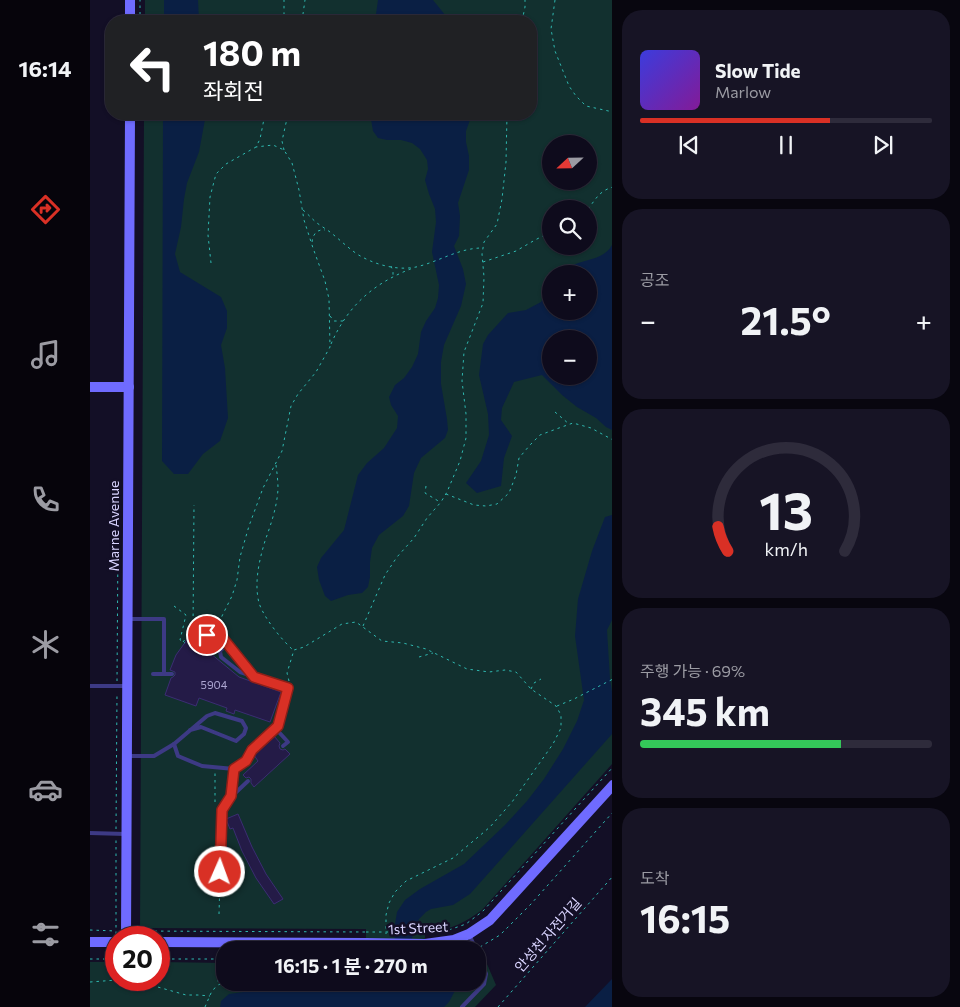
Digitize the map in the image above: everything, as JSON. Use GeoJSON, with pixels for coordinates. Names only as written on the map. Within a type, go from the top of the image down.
{"type":"FeatureCollection","features":[{"type":"Feature","properties":{"kind":"street"},"geometry":{"type":"LineString","coordinates":[[130,0],[130,15]]}},
{"type":"Feature","properties":{"kind":"street","name":"Marne Avenue"},"geometry":{"type":"LineString","coordinates":[[126,926],[130,120]]}},
{"type":"Feature","properties":{"kind":"street"},"geometry":{"type":"LineString","coordinates":[[90,387],[129,387]]}},
{"type":"Feature","properties":{"kind":"street","name":"1st Street"},"geometry":{"type":"LineString","coordinates":[[170,942],[366,938],[425,944],[454,940],[469,934],[490,920],[612,785]]}},
{"type":"Feature","properties":{"kind":"street"},"geometry":{"type":"LineString","coordinates":[[90,942],[105,942]]}},
{"type":"Feature","properties":{"kind":"lane"},"geometry":{"type":"LineString","coordinates":[[128,618],[164,619],[164,674]]}},
{"type":"Feature","properties":{"kind":"lane"},"geometry":{"type":"LineString","coordinates":[[192,635],[221,636],[254,677]]}},
{"type":"Feature","properties":{"kind":"lane"},"geometry":{"type":"LineString","coordinates":[[174,744],[178,756],[202,766],[234,769],[246,761],[252,750],[278,726],[288,688],[240,672],[220,657],[220,651],[227,644]]}},
{"type":"Feature","properties":{"kind":"lane"},"geometry":{"type":"LineString","coordinates":[[153,674],[172,674]]}},
{"type":"Feature","properties":{"kind":"lane"},"geometry":{"type":"LineString","coordinates":[[90,686],[127,686]]}},
{"type":"Feature","properties":{"kind":"lane"},"geometry":{"type":"LineString","coordinates":[[127,756],[154,756],[174,744],[190,730],[207,716],[215,712],[242,721],[246,728],[244,734],[236,741],[201,727],[190,730]]}},
{"type":"Feature","properties":{"kind":"lane"},"geometry":{"type":"LineString","coordinates":[[276,729],[288,742],[283,746]]}},
{"type":"Feature","properties":{"kind":"lane"},"geometry":{"type":"LineString","coordinates":[[231,796],[234,769]]}},
{"type":"Feature","properties":{"kind":"lane"},"geometry":{"type":"LineString","coordinates":[[221,844],[231,852],[231,867],[220,872],[222,810],[231,796],[248,781]]}},
{"type":"Feature","properties":{"kind":"lane"},"geometry":{"type":"LineString","coordinates":[[90,833],[126,834]]}},
{"type":"Feature","properties":{"kind":"lane"},"geometry":{"type":"LineString","coordinates":[[469,934],[472,941]]}},
{"type":"Feature","properties":{"kind":"lane"},"geometry":{"type":"LineString","coordinates":[[462,1007],[477,991]]}},
{"type":"Feature","properties":{"kind":"path"},"geometry":{"type":"LineString","coordinates":[[140,0],[140,15]]}},
{"type":"Feature","properties":{"kind":"path"},"geometry":{"type":"LineString","coordinates":[[284,0],[284,15]]}},
{"type":"Feature","properties":{"kind":"path"},"geometry":{"type":"LineString","coordinates":[[303,15],[305,0]]}},
{"type":"Feature","properties":{"kind":"path"},"geometry":{"type":"LineString","coordinates":[[523,15],[525,0]]}},
{"type":"Feature","properties":{"kind":"path"},"geometry":{"type":"LineString","coordinates":[[555,0],[553,36],[556,51],[569,86],[586,106],[612,112]]}},
{"type":"Feature","properties":{"kind":"path"},"geometry":{"type":"LineString","coordinates":[[256,147],[260,139],[264,120]]}},
{"type":"Feature","properties":{"kind":"path"},"geometry":{"type":"LineString","coordinates":[[287,120],[282,141],[284,150],[292,163],[304,220],[325,281],[329,299],[330,347]]}},
{"type":"Feature","properties":{"kind":"path"},"geometry":{"type":"LineString","coordinates":[[363,627],[385,574],[441,502],[460,461],[466,438],[466,414],[462,381],[464,352],[483,303],[483,248],[484,242],[497,224],[502,198],[506,162],[507,120]]}},
{"type":"Feature","properties":{"kind":"path"},"geometry":{"type":"LineString","coordinates":[[211,262],[208,235],[210,197],[216,174],[226,164],[256,147],[273,145],[284,150]]}},
{"type":"Feature","properties":{"kind":"path"},"geometry":{"type":"LineString","coordinates":[[594,200],[606,189],[612,187]]}},
{"type":"Feature","properties":{"kind":"path"},"geometry":{"type":"LineString","coordinates":[[302,209],[317,223],[358,254],[374,262],[391,266],[416,267]]}},
{"type":"Feature","properties":{"kind":"path"},"geometry":{"type":"LineString","coordinates":[[312,243],[313,236],[317,231],[328,230]]}},
{"type":"Feature","properties":{"kind":"path"},"geometry":{"type":"LineString","coordinates":[[483,262],[516,251],[542,236]]}},
{"type":"Feature","properties":{"kind":"path"},"geometry":{"type":"LineString","coordinates":[[221,636],[219,625],[237,580],[240,557],[249,526],[270,474],[282,451],[291,406],[316,372],[334,337],[353,307],[375,287],[392,276],[458,252],[483,248]]}},
{"type":"Feature","properties":{"kind":"path"},"geometry":{"type":"LineString","coordinates":[[391,266],[394,271],[392,276]]}},
{"type":"Feature","properties":{"kind":"path"},"geometry":{"type":"LineString","coordinates":[[329,314],[334,321],[344,321]]}},
{"type":"Feature","properties":{"kind":"path"},"geometry":{"type":"LineString","coordinates":[[555,412],[569,424]]}},
{"type":"Feature","properties":{"kind":"path"},"geometry":{"type":"LineString","coordinates":[[445,494],[474,504],[486,506],[496,504],[509,493],[516,475],[519,458],[530,444],[540,435],[569,424],[573,423],[591,428],[612,440]]}},
{"type":"Feature","properties":{"kind":"path"},"geometry":{"type":"LineString","coordinates":[[276,464],[278,488],[276,503],[260,562],[257,582],[260,603],[266,616],[281,637],[294,650]]}},
{"type":"Feature","properties":{"kind":"path"},"geometry":{"type":"LineString","coordinates":[[426,486],[425,493],[441,502]]}},
{"type":"Feature","properties":{"kind":"path"},"geometry":{"type":"LineString","coordinates":[[192,635],[194,505]]}},
{"type":"Feature","properties":{"kind":"path"},"geometry":{"type":"LineString","coordinates":[[174,606],[186,615],[180,640],[185,643]]}},
{"type":"Feature","properties":{"kind":"path"},"geometry":{"type":"LineString","coordinates":[[294,650],[304,647],[342,624],[356,622],[382,640],[403,643],[426,650],[468,669],[488,672],[505,670],[516,672],[531,689],[556,706],[561,715],[561,728],[553,744],[512,802],[490,827],[452,858],[406,881],[395,892],[389,903],[386,915],[386,940]]}},
{"type":"Feature","properties":{"kind":"path"},"geometry":{"type":"LineString","coordinates":[[288,688],[287,673],[294,650]]}},
{"type":"Feature","properties":{"kind":"path"},"geometry":{"type":"LineString","coordinates":[[419,656],[434,653]]}},
{"type":"Feature","properties":{"kind":"path"},"geometry":{"type":"LineString","coordinates":[[531,689],[534,683],[541,679]]}},
{"type":"Feature","properties":{"kind":"path"},"geometry":{"type":"LineString","coordinates":[[556,706],[574,699],[612,679]]}},
{"type":"Feature","properties":{"kind":"path"},"geometry":{"type":"LineString","coordinates":[[215,767],[215,802]]}},
{"type":"Feature","properties":{"kind":"path"},"geometry":{"type":"LineString","coordinates":[[442,932],[466,924],[483,911],[612,768]]}},
{"type":"Feature","properties":{"kind":"path"},"geometry":{"type":"LineString","coordinates":[[486,944],[500,935],[531,904],[612,812]]}},
{"type":"Feature","properties":{"kind":"path"},"geometry":{"type":"LineString","coordinates":[[219,914],[220,872]]}},
{"type":"Feature","properties":{"kind":"path","name":"안성천 자전거길"},"geometry":{"type":"LineString","coordinates":[[498,1007],[612,876]]}},
{"type":"Feature","properties":{"kind":"path"},"geometry":{"type":"LineString","coordinates":[[90,930],[105,932]]}},
{"type":"Feature","properties":{"kind":"path"},"geometry":{"type":"LineString","coordinates":[[170,935],[366,938],[425,932],[436,934]]}},
{"type":"Feature","properties":{"kind":"path"},"geometry":{"type":"LineString","coordinates":[[90,959],[105,959]]}},
{"type":"Feature","properties":{"kind":"path"},"geometry":{"type":"LineString","coordinates":[[170,959],[216,959]]}},
{"type":"Feature","properties":{"kind":"path"},"geometry":{"type":"LineString","coordinates":[[90,982],[105,981]]}},
{"type":"Feature","properties":{"kind":"path"},"geometry":{"type":"LineString","coordinates":[[205,1007],[216,988]]}},
{"type":"Feature","properties":{"kind":"path"},"geometry":{"type":"LineString","coordinates":[[170,990],[186,995],[210,996]]}},
{"type":"Feature","properties":{"kind":"green space"},"geometry":{"type":"Polygon","coordinates":[[[145,0],[612,0],[612,764],[482,910],[469,919],[456,926],[442,930],[425,930],[425,941],[366,941],[366,929],[170,928],[170,926],[140,926],[144,120],[537,120],[537,15],[145,15],[145,0]]]}},
{"type":"Feature","properties":{"kind":"green space"},"geometry":{"type":"Polygon","coordinates":[[[90,962],[105,962],[105,991],[170,991],[170,962],[216,963],[216,991],[486,991],[486,962],[496,985],[475,1007],[90,1007],[90,962]]]}},
{"type":"Feature","properties":{"kind":"water"},"geometry":{"type":"Polygon","coordinates":[[[164,0],[198,0],[199,15],[164,15],[164,0]]]}},
{"type":"Feature","properties":{"kind":"water"},"geometry":{"type":"Polygon","coordinates":[[[378,0],[433,0],[445,15],[376,15],[378,0]]]}},
{"type":"Feature","properties":{"kind":"water"},"geometry":{"type":"Polygon","coordinates":[[[163,120],[205,120],[199,152],[187,183],[175,254],[180,272],[221,297],[227,311],[227,328],[221,345],[225,368],[228,418],[220,441],[203,454],[188,474],[174,474],[162,461],[163,120]]]}},
{"type":"Feature","properties":{"kind":"water"},"geometry":{"type":"Polygon","coordinates":[[[371,120],[470,120],[466,131],[469,170],[458,203],[460,216],[459,236],[454,246],[463,269],[466,284],[461,306],[444,345],[441,362],[441,384],[448,430],[445,438],[421,458],[414,473],[409,506],[403,516],[379,535],[372,548],[368,587],[362,593],[348,595],[331,601],[325,596],[319,580],[317,567],[321,558],[344,530],[358,475],[367,463],[384,448],[397,428],[398,416],[391,405],[389,397],[395,385],[404,378],[412,367],[418,354],[421,332],[435,308],[438,298],[439,285],[432,252],[436,222],[435,209],[425,180],[428,169],[427,160],[420,149],[412,143],[378,138],[373,131],[371,120]]]}},
{"type":"Feature","properties":{"kind":"water"},"geometry":{"type":"Polygon","coordinates":[[[612,245],[612,430],[577,407],[552,385],[597,385],[597,330],[542,330],[542,375],[514,382],[502,408],[501,420],[512,436],[504,458],[501,486],[477,493],[466,483],[481,461],[489,435],[488,414],[479,375],[483,344],[488,335],[508,313],[526,310],[542,300],[542,320],[597,320],[597,265],[574,265],[604,254],[612,245]]]}},
{"type":"Feature","properties":{"kind":"water"},"geometry":{"type":"Polygon","coordinates":[[[612,515],[612,620],[607,630],[612,692],[612,734],[470,894],[453,905],[431,909],[426,912],[419,919],[412,941],[395,941],[394,930],[397,912],[405,900],[420,889],[464,864],[505,825],[544,779],[563,749],[577,721],[584,700],[575,636],[578,599],[592,551],[605,517],[612,515]]]}},
{"type":"Feature","properties":{"kind":"water"},"geometry":{"type":"Polygon","coordinates":[[[612,979],[612,1007],[585,1007],[612,979]]]}},
{"type":"Feature","properties":{"kind":"water"},"geometry":{"type":"Polygon","coordinates":[[[251,991],[455,991],[444,1007],[220,1007],[221,1001],[229,994],[251,991]]]}},
{"type":"Feature","properties":{"kind":"building"},"geometry":{"type":"Polygon","coordinates":[[[189,637],[239,677],[281,692],[270,722],[235,710],[234,714],[226,711],[227,708],[199,698],[196,706],[165,695],[171,678],[175,675],[175,672],[170,670],[176,655],[189,637]]]}},
{"type":"Feature","properties":{"kind":"building"},"geometry":{"type":"Polygon","coordinates":[[[274,736],[280,743],[280,749],[285,749],[290,754],[254,787],[251,779],[243,775],[258,761],[254,755],[274,736]]]}},
{"type":"Feature","properties":{"kind":"building"},"geometry":{"type":"Polygon","coordinates":[[[238,814],[266,874],[283,899],[274,904],[256,878],[233,828],[230,829],[226,819],[238,814]]]}},
{"type":"Feature","properties":{"kind":"route"},"geometry":{"type":"LineString","coordinates":[[207,635],[221,636],[254,677],[288,688],[276,729],[252,750],[246,761],[234,769],[231,796],[222,810],[220,872]]}}]}
